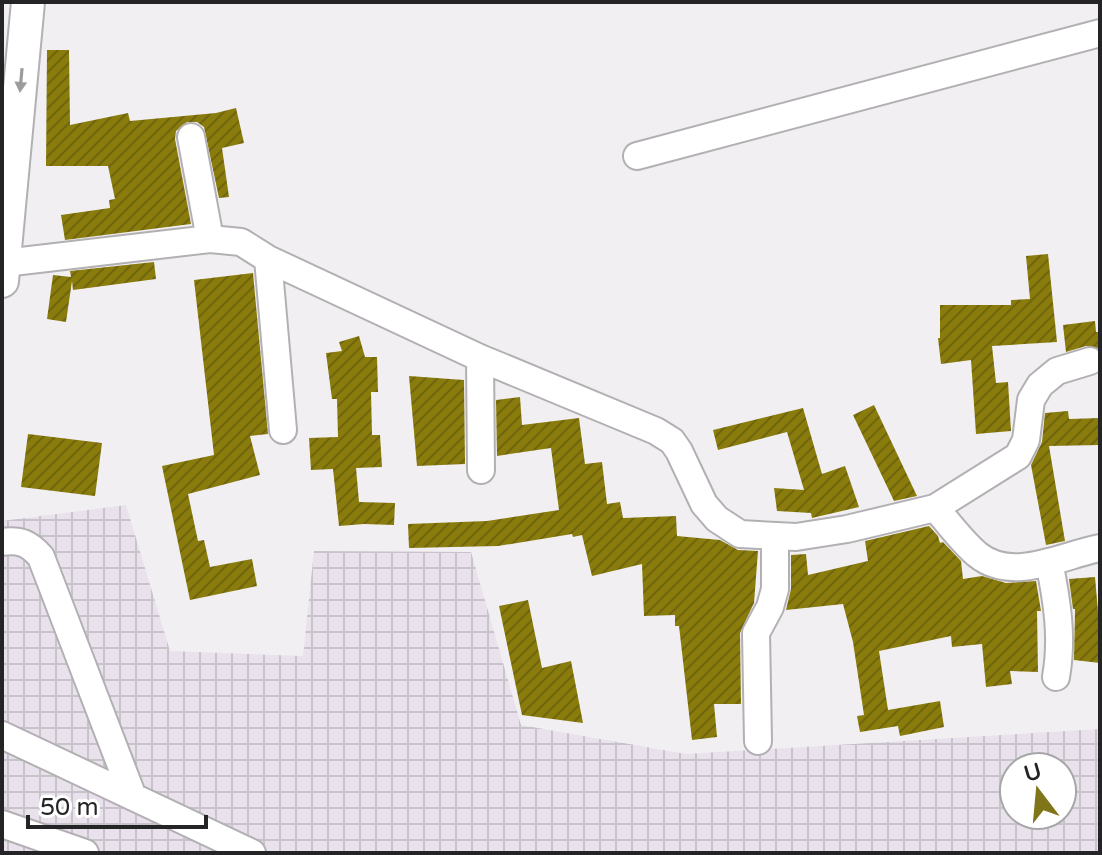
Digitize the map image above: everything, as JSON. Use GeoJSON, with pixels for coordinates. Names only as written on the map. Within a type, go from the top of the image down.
{"type":"FeatureCollection","features":[{"type":"Feature","properties":{"kind":"main road"},"geometry":{"type":"LineString","coordinates":[[3,272],[28,2]]}},
{"type":"Feature","properties":{"kind":"street"},"geometry":{"type":"LineString","coordinates":[[637,156],[1100,33]]}},
{"type":"Feature","properties":{"kind":"street"},"geometry":{"type":"LineString","coordinates":[[191,137],[210,239]]}},
{"type":"Feature","properties":{"kind":"street"},"geometry":{"type":"LineString","coordinates":[[3,272],[210,239],[241,242],[268,259],[480,358],[656,431],[672,441],[679,451],[704,504],[717,519],[740,534],[775,538],[847,529],[935,508],[1018,456],[1026,440],[1031,400],[1040,385],[1057,371],[1090,361]]}},
{"type":"Feature","properties":{"kind":"street"},"geometry":{"type":"LineString","coordinates":[[268,259],[283,430]]}},
{"type":"Feature","properties":{"kind":"street"},"geometry":{"type":"LineString","coordinates":[[480,358],[481,470]]}},
{"type":"Feature","properties":{"kind":"street"},"geometry":{"type":"LineString","coordinates":[[935,508],[978,555],[994,563],[1012,567],[1049,562],[1100,548]]}},
{"type":"Feature","properties":{"kind":"street"},"geometry":{"type":"LineString","coordinates":[[758,741],[756,633],[770,607],[775,589],[775,538]]}},
{"type":"Feature","properties":{"kind":"street"},"geometry":{"type":"LineString","coordinates":[[2,542],[23,542],[33,547],[41,557],[133,797]]}},
{"type":"Feature","properties":{"kind":"street"},"geometry":{"type":"LineString","coordinates":[[1049,562],[1057,600],[1061,652],[1056,677]]}},
{"type":"Feature","properties":{"kind":"street"},"geometry":{"type":"LineString","coordinates":[[2,735],[243,851]]}},
{"type":"Feature","properties":{"kind":"street"},"geometry":{"type":"LineString","coordinates":[[2,824],[85,853]]}},
{"type":"Feature","properties":{"kind":"shaded area"},"geometry":{"type":"Polygon","coordinates":[[[126,505],[170,651],[303,656],[314,551],[471,552],[521,725],[686,754],[1100,729],[1100,853],[2,853],[2,521],[126,505]]]}},
{"type":"Feature","properties":{"kind":"building"},"geometry":{"type":"Polygon","coordinates":[[[47,50],[69,50],[70,125],[128,113],[130,121],[216,113],[236,108],[244,143],[222,148],[229,197],[219,198],[204,127],[197,122],[187,122],[176,131],[175,139],[191,224],[65,240],[61,215],[110,208],[109,200],[115,199],[108,166],[46,166],[47,50]]]}},
{"type":"Feature","properties":{"kind":"building"},"geometry":{"type":"Polygon","coordinates":[[[1048,254],[1057,342],[992,346],[996,383],[1008,382],[1011,431],[976,434],[971,360],[941,364],[938,338],[940,305],[1011,305],[1011,300],[1030,299],[1026,256],[1048,254]]]}},
{"type":"Feature","properties":{"kind":"building"},"geometry":{"type":"Polygon","coordinates":[[[154,262],[156,279],[73,290],[72,281],[66,322],[47,319],[53,275],[71,277],[70,271],[154,262]]]}},
{"type":"Feature","properties":{"kind":"building"},"geometry":{"type":"Polygon","coordinates":[[[253,273],[268,434],[250,436],[260,475],[188,494],[198,541],[204,540],[210,567],[252,559],[257,586],[190,600],[162,466],[214,455],[194,280],[253,273]]]}},
{"type":"Feature","properties":{"kind":"building"},"geometry":{"type":"Polygon","coordinates":[[[1095,321],[1096,332],[1100,332],[1100,349],[1086,346],[1066,352],[1063,325],[1095,321]]]}},
{"type":"Feature","properties":{"kind":"building"},"geometry":{"type":"Polygon","coordinates":[[[359,336],[365,357],[377,357],[378,392],[371,392],[372,435],[380,435],[382,467],[356,468],[359,502],[395,503],[394,525],[339,526],[333,469],[311,470],[309,438],[338,437],[337,399],[332,399],[326,353],[342,351],[339,342],[359,336]]]}},
{"type":"Feature","properties":{"kind":"building"},"geometry":{"type":"Polygon","coordinates":[[[409,376],[464,380],[465,464],[417,466],[409,376]]]}},
{"type":"Feature","properties":{"kind":"building"},"geometry":{"type":"Polygon","coordinates":[[[520,397],[522,425],[579,418],[585,464],[602,462],[607,504],[620,502],[623,518],[676,516],[677,536],[720,540],[738,550],[758,551],[754,603],[740,633],[741,704],[714,704],[717,737],[692,740],[679,626],[675,626],[675,615],[644,616],[642,564],[592,576],[582,535],[573,537],[572,534],[498,546],[409,548],[408,524],[487,521],[559,510],[551,448],[497,456],[496,400],[520,397]]]}},
{"type":"Feature","properties":{"kind":"building"},"geometry":{"type":"Polygon","coordinates":[[[874,405],[917,496],[894,501],[853,415],[874,405]]]}},
{"type":"Feature","properties":{"kind":"building"},"geometry":{"type":"Polygon","coordinates":[[[803,408],[822,474],[845,466],[859,507],[812,518],[811,513],[777,511],[774,488],[804,490],[787,432],[718,450],[713,430],[803,408]]]}},
{"type":"Feature","properties":{"kind":"building"},"geometry":{"type":"Polygon","coordinates":[[[1068,411],[1069,419],[1100,418],[1100,445],[1049,446],[1065,541],[1046,545],[1031,465],[1042,442],[1045,413],[1068,411]]]}},
{"type":"Feature","properties":{"kind":"building"},"geometry":{"type":"Polygon","coordinates":[[[28,434],[102,443],[95,496],[21,487],[28,434]]]}},
{"type":"Feature","properties":{"kind":"building"},"geometry":{"type":"Polygon","coordinates":[[[929,526],[940,543],[943,542],[961,561],[963,579],[982,576],[1006,583],[1036,581],[1041,611],[1037,611],[1038,672],[1010,671],[1012,684],[986,687],[982,644],[952,647],[951,636],[879,651],[888,710],[940,701],[944,727],[900,736],[898,726],[860,732],[857,716],[864,715],[853,642],[843,604],[786,610],[791,589],[791,555],[806,554],[808,575],[868,561],[865,541],[929,526]]]}},
{"type":"Feature","properties":{"kind":"building"},"geometry":{"type":"Polygon","coordinates":[[[1095,577],[1100,663],[1074,660],[1075,609],[1069,579],[1095,577]]]}},
{"type":"Feature","properties":{"kind":"building"},"geometry":{"type":"Polygon","coordinates":[[[528,600],[542,668],[571,661],[583,723],[522,715],[499,606],[528,600]]]}}]}
